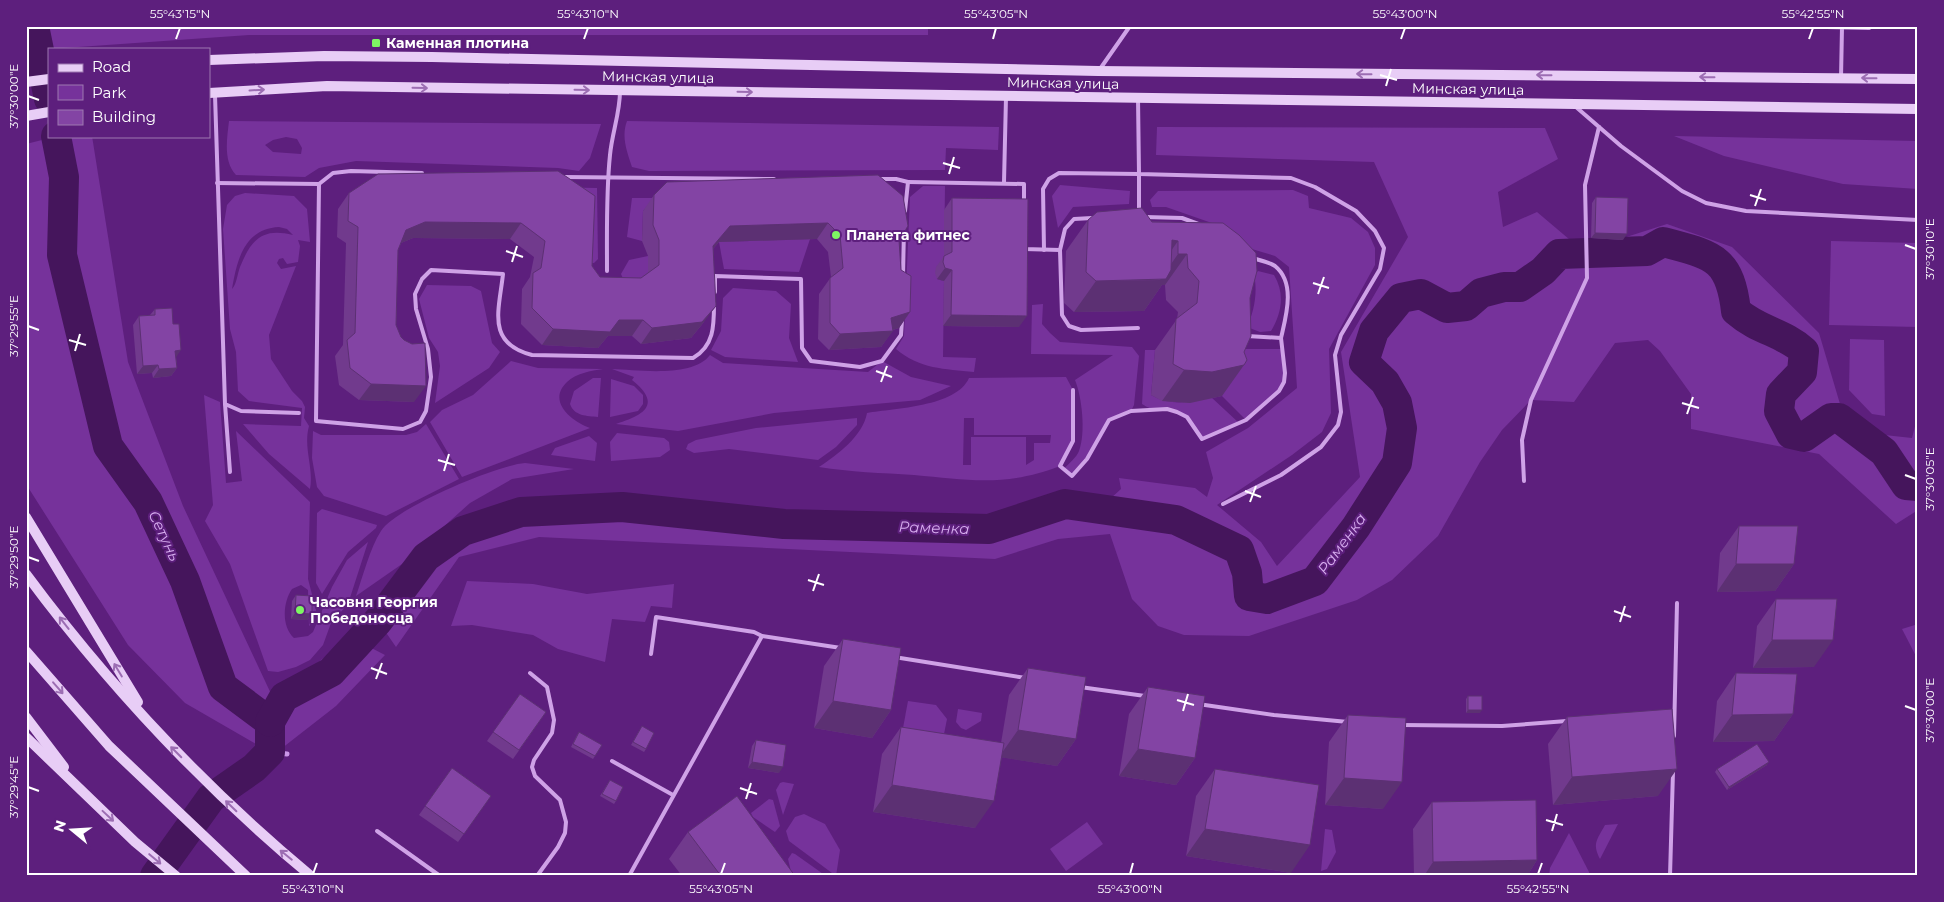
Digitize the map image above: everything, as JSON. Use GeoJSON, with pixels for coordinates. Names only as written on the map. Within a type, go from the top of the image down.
{"type":"FeatureCollection","features":[{"type":"Feature","properties":{"kind":"main road","name":"Минская улица"},"geometry":{"type":"LineString","coordinates":[[210,60],[324,56],[432,57],[1098,71],[1918,79]]}},
{"type":"Feature","properties":{"kind":"main road"},"geometry":{"type":"LineString","coordinates":[[26,82],[48,78]]}},
{"type":"Feature","properties":{"kind":"main road","name":"Минская улица"},"geometry":{"type":"LineString","coordinates":[[212,93],[327,86],[1918,108]]}},
{"type":"Feature","properties":{"kind":"main road"},"geometry":{"type":"LineString","coordinates":[[26,116],[48,112]]}},
{"type":"Feature","properties":{"kind":"main road"},"geometry":{"type":"LineString","coordinates":[[26,517],[152,727]]}},
{"type":"Feature","properties":{"kind":"main road"},"geometry":{"type":"LineString","coordinates":[[26,574],[66,627],[152,727],[261,835],[311,876]]}},
{"type":"Feature","properties":{"kind":"main road"},"geometry":{"type":"LineString","coordinates":[[26,651],[109,746],[246,876]]}},
{"type":"Feature","properties":{"kind":"main road"},"geometry":{"type":"LineString","coordinates":[[26,717],[80,790]]}},
{"type":"Feature","properties":{"kind":"main road"},"geometry":{"type":"LineString","coordinates":[[26,737],[135,842],[176,876]]}},
{"type":"Feature","properties":{"kind":"lane"},"geometry":{"type":"LineString","coordinates":[[1098,71],[1130,26]]}},
{"type":"Feature","properties":{"kind":"lane"},"geometry":{"type":"LineString","coordinates":[[1784,26],[1842,28],[1869,28],[1872,26]]}},
{"type":"Feature","properties":{"kind":"lane"},"geometry":{"type":"LineString","coordinates":[[1841,78],[1842,28]]}},
{"type":"Feature","properties":{"kind":"lane"},"geometry":{"type":"LineString","coordinates":[[607,271],[608,179],[612,138],[620,111],[620,91]]}},
{"type":"Feature","properties":{"kind":"lane"},"geometry":{"type":"LineString","coordinates":[[212,93],[225,404],[230,472]]}},
{"type":"Feature","properties":{"kind":"lane"},"geometry":{"type":"LineString","coordinates":[[1004,182],[1006,96]]}},
{"type":"Feature","properties":{"kind":"lane"},"geometry":{"type":"LineString","coordinates":[[1138,98],[1140,217]]}},
{"type":"Feature","properties":{"kind":"lane"},"geometry":{"type":"LineString","coordinates":[[1571,103],[1682,191],[1706,203],[1746,211],[1918,220]]}},
{"type":"Feature","properties":{"kind":"lane"},"geometry":{"type":"LineString","coordinates":[[1524,481],[1522,440],[1531,400],[1587,278],[1585,185],[1599,127]]}},
{"type":"Feature","properties":{"kind":"lane"},"geometry":{"type":"LineString","coordinates":[[216,183],[320,184],[333,173],[351,171],[430,174]]}},
{"type":"Feature","properties":{"kind":"lane"},"geometry":{"type":"LineString","coordinates":[[1044,250],[1043,189],[1049,179],[1059,174],[1291,178],[1315,187],[1356,211],[1375,231],[1384,248],[1380,269],[1341,334],[1334,355],[1341,412],[1338,425],[1320,447],[1288,469],[1264,484],[1223,504]]}},
{"type":"Feature","properties":{"kind":"lane"},"geometry":{"type":"LineString","coordinates":[[558,177],[608,179],[776,179]]}},
{"type":"Feature","properties":{"kind":"lane"},"geometry":{"type":"LineString","coordinates":[[876,179],[896,179],[908,182],[1004,182],[1024,184],[1024,212]]}},
{"type":"Feature","properties":{"kind":"lane"},"geometry":{"type":"LineString","coordinates":[[903,278],[908,182]]}},
{"type":"Feature","properties":{"kind":"lane"},"geometry":{"type":"LineString","coordinates":[[320,184],[316,421],[403,429],[420,422],[426,411],[431,377],[428,349],[416,310],[415,294],[422,278],[431,270],[503,274],[498,324],[504,340],[515,350],[532,355],[693,358],[704,352],[713,329],[715,276],[802,279],[802,348],[812,361],[860,367],[882,361],[902,335],[902,316]]}},
{"type":"Feature","properties":{"kind":"lane"},"geometry":{"type":"LineString","coordinates":[[1130,217],[1182,218],[1198,223],[1205,228]]}},
{"type":"Feature","properties":{"kind":"lane"},"geometry":{"type":"LineString","coordinates":[[1102,218],[1074,219],[1065,230],[1060,250],[1062,315],[1068,326],[1081,330],[1138,328]]}},
{"type":"Feature","properties":{"kind":"lane"},"geometry":{"type":"LineString","coordinates":[[1024,240],[1024,250],[1060,250]]}},
{"type":"Feature","properties":{"kind":"lane"},"geometry":{"type":"LineString","coordinates":[[1073,390],[1073,441],[1060,466],[1072,476],[1087,459],[1110,420],[1131,411],[1167,409],[1178,412],[1187,416],[1202,439],[1246,420],[1278,391],[1284,382],[1281,338],[1288,305],[1285,278],[1274,266],[1244,255]]}},
{"type":"Feature","properties":{"kind":"lane"},"geometry":{"type":"LineString","coordinates":[[1241,330],[1247,336],[1281,338]]}},
{"type":"Feature","properties":{"kind":"lane"},"geometry":{"type":"LineString","coordinates":[[225,404],[241,411],[299,413]]}},
{"type":"Feature","properties":{"kind":"lane"},"geometry":{"type":"LineString","coordinates":[[1674,744],[1677,604]]}},
{"type":"Feature","properties":{"kind":"lane"},"geometry":{"type":"LineString","coordinates":[[651,654],[656,617],[754,632],[762,636],[844,649]]}},
{"type":"Feature","properties":{"kind":"lane"},"geometry":{"type":"LineString","coordinates":[[629,876],[762,636]]}},
{"type":"Feature","properties":{"kind":"lane"},"geometry":{"type":"LineString","coordinates":[[892,657],[1036,680]]}},
{"type":"Feature","properties":{"kind":"lane"},"geometry":{"type":"LineString","coordinates":[[530,673],[546,687],[554,720],[552,733],[534,760],[532,767],[535,776],[560,800],[566,822],[558,847],[537,876]]}},
{"type":"Feature","properties":{"kind":"lane"},"geometry":{"type":"LineString","coordinates":[[1070,685],[1151,697]]}},
{"type":"Feature","properties":{"kind":"lane"},"geometry":{"type":"LineString","coordinates":[[1188,702],[1274,715],[1352,722]]}},
{"type":"Feature","properties":{"kind":"lane"},"geometry":{"type":"LineString","coordinates":[[1664,714],[1674,713]]}},
{"type":"Feature","properties":{"kind":"lane"},"geometry":{"type":"LineString","coordinates":[[1398,725],[1502,726],[1573,721]]}},
{"type":"Feature","properties":{"kind":"lane"},"geometry":{"type":"LineString","coordinates":[[612,761],[674,795]]}},
{"type":"Feature","properties":{"kind":"lane"},"geometry":{"type":"LineString","coordinates":[[1670,876],[1673,763]]}},
{"type":"Feature","properties":{"kind":"lane"},"geometry":{"type":"LineString","coordinates":[[377,831],[440,876]]}},
{"type":"Feature","properties":{"kind":"green space"},"geometry":{"type":"Polygon","coordinates":[[[26,26],[928,26],[928,35],[249,35],[64,48],[48,49],[26,45],[26,26]]]}},
{"type":"Feature","properties":{"kind":"green space"},"geometry":{"type":"Polygon","coordinates":[[[229,121],[601,124],[590,158],[579,171],[558,168],[356,161],[319,168],[305,177],[236,175],[229,163],[228,157],[229,121]],[[286,137],[273,140],[265,145],[273,152],[301,154],[302,148],[297,139],[286,137]]]}},
{"type":"Feature","properties":{"kind":"green space"},"geometry":{"type":"Polygon","coordinates":[[[627,121],[999,127],[998,150],[946,148],[945,170],[649,171],[632,167],[625,139],[627,121]]]}},
{"type":"Feature","properties":{"kind":"green space"},"geometry":{"type":"Polygon","coordinates":[[[1157,127],[1545,128],[1558,159],[1498,192],[1503,227],[1537,212],[1576,245],[1620,239],[1667,224],[1732,247],[1819,333],[1848,431],[1912,438],[1918,415],[1918,510],[1896,524],[1819,454],[1691,429],[1691,394],[1660,351],[1648,340],[1615,343],[1574,402],[1531,400],[1502,430],[1480,462],[1438,536],[1392,580],[1357,600],[1249,636],[1184,635],[1158,626],[1132,599],[1110,534],[1058,539],[995,559],[539,537],[459,557],[396,647],[378,621],[426,557],[463,531],[521,512],[622,507],[784,524],[989,529],[1065,504],[1100,508],[1121,489],[1119,478],[1195,488],[1207,497],[1213,478],[1206,452],[1248,428],[1297,388],[1289,267],[1275,256],[1245,247],[1229,229],[1166,207],[1152,207],[1150,200],[1158,191],[1293,190],[1308,196],[1309,208],[1351,218],[1368,232],[1375,248],[1375,265],[1329,349],[1331,413],[1322,432],[1292,455],[1217,505],[1261,542],[1277,566],[1360,477],[1341,352],[1408,237],[1374,162],[1156,155],[1157,127]]]}},
{"type":"Feature","properties":{"kind":"green space"},"geometry":{"type":"Polygon","coordinates":[[[1674,136],[1918,141],[1918,189],[1843,184],[1724,156],[1674,136]]]}},
{"type":"Feature","properties":{"kind":"green space"},"geometry":{"type":"Polygon","coordinates":[[[50,138],[92,138],[128,362],[183,506],[273,698],[350,637],[385,655],[336,706],[277,752],[270,752],[185,703],[128,645],[26,484],[26,144],[50,138]]]}},
{"type":"Feature","properties":{"kind":"green space"},"geometry":{"type":"Polygon","coordinates":[[[1060,185],[1130,191],[1129,204],[1073,207],[1058,228],[1052,196],[1060,185]]]}},
{"type":"Feature","properties":{"kind":"green space"},"geometry":{"type":"Polygon","coordinates":[[[923,186],[945,186],[944,263],[937,279],[944,281],[943,357],[976,358],[974,372],[933,367],[914,361],[896,349],[904,336],[910,197],[923,186]]]}},
{"type":"Feature","properties":{"kind":"green space"},"geometry":{"type":"Polygon","coordinates":[[[547,187],[597,188],[598,259],[594,263],[582,262],[547,187]]]}},
{"type":"Feature","properties":{"kind":"green space"},"geometry":{"type":"Polygon","coordinates":[[[245,193],[294,196],[307,209],[310,242],[298,240],[300,246],[298,262],[287,264],[283,258],[279,259],[277,263],[281,269],[296,266],[269,335],[271,359],[305,407],[304,418],[309,426],[307,442],[311,473],[310,489],[269,454],[243,424],[301,426],[302,408],[249,401],[238,391],[236,352],[230,329],[223,229],[227,205],[235,196],[245,193]],[[279,227],[267,229],[258,233],[250,240],[240,257],[232,289],[244,258],[253,243],[266,234],[282,233],[293,235],[287,229],[279,227]]]}},
{"type":"Feature","properties":{"kind":"green space"},"geometry":{"type":"Polygon","coordinates":[[[632,198],[655,198],[643,211],[642,241],[627,237],[632,198]]]}},
{"type":"Feature","properties":{"kind":"green space"},"geometry":{"type":"Polygon","coordinates":[[[810,239],[799,272],[724,269],[719,242],[810,239]]]}},
{"type":"Feature","properties":{"kind":"green space"},"geometry":{"type":"Polygon","coordinates":[[[1831,241],[1918,243],[1918,327],[1829,325],[1831,241]]]}},
{"type":"Feature","properties":{"kind":"green space"},"geometry":{"type":"Polygon","coordinates":[[[648,256],[648,281],[630,294],[621,274],[629,260],[648,256]]]}},
{"type":"Feature","properties":{"kind":"green space"},"geometry":{"type":"Polygon","coordinates":[[[1258,271],[1274,275],[1280,289],[1280,310],[1271,331],[1260,332],[1247,327],[1255,302],[1256,288],[1254,275],[1258,271]]]}},
{"type":"Feature","properties":{"kind":"green space"},"geometry":{"type":"Polygon","coordinates":[[[427,285],[471,286],[481,291],[492,343],[500,352],[489,368],[435,403],[440,366],[438,352],[429,338],[419,299],[427,285]]]}},
{"type":"Feature","properties":{"kind":"green space"},"geometry":{"type":"Polygon","coordinates":[[[733,288],[776,291],[791,304],[789,338],[798,362],[725,357],[711,350],[721,331],[723,298],[733,288]]]}},
{"type":"Feature","properties":{"kind":"green space"},"geometry":{"type":"Polygon","coordinates":[[[1043,304],[1042,324],[1060,342],[1132,347],[1139,356],[1134,405],[1131,411],[1109,420],[1087,459],[1072,476],[1064,469],[1079,451],[1083,425],[1081,405],[1075,380],[1113,355],[1031,354],[1032,305],[1043,304]]]}},
{"type":"Feature","properties":{"kind":"green space"},"geometry":{"type":"Polygon","coordinates":[[[1850,339],[1884,340],[1885,416],[1872,414],[1849,390],[1850,339]]]}},
{"type":"Feature","properties":{"kind":"green space"},"geometry":{"type":"Polygon","coordinates":[[[1229,349],[1282,349],[1284,382],[1279,391],[1246,420],[1222,396],[1229,349]]]}},
{"type":"Feature","properties":{"kind":"green space"},"geometry":{"type":"Polygon","coordinates":[[[1145,350],[1155,350],[1151,395],[1173,402],[1195,401],[1211,397],[1239,423],[1202,439],[1192,424],[1180,413],[1168,409],[1149,408],[1142,404],[1145,350]]]}},
{"type":"Feature","properties":{"kind":"green space"},"geometry":{"type":"Polygon","coordinates":[[[710,355],[723,363],[868,372],[882,361],[911,377],[951,386],[920,400],[774,413],[678,431],[616,424],[635,417],[646,408],[648,402],[641,388],[632,380],[634,377],[612,369],[678,370],[702,362],[710,355]]]}},
{"type":"Feature","properties":{"kind":"green space"},"geometry":{"type":"Polygon","coordinates":[[[511,361],[538,368],[603,369],[575,376],[561,389],[559,397],[564,410],[570,416],[590,428],[462,477],[430,422],[442,410],[473,395],[511,361]]]}},
{"type":"Feature","properties":{"kind":"green space"},"geometry":{"type":"Polygon","coordinates":[[[1066,377],[1073,390],[1073,441],[1060,466],[1022,477],[987,480],[819,467],[834,457],[855,437],[865,421],[867,413],[938,400],[952,395],[962,388],[969,378],[1066,377]],[[964,418],[963,465],[971,465],[971,437],[1026,437],[1026,465],[1034,460],[1034,443],[1050,443],[1051,435],[974,435],[974,418],[964,418]]]}},
{"type":"Feature","properties":{"kind":"green space"},"geometry":{"type":"Polygon","coordinates":[[[593,378],[601,378],[598,417],[585,416],[578,413],[570,404],[574,391],[593,378]]]}},
{"type":"Feature","properties":{"kind":"green space"},"geometry":{"type":"Polygon","coordinates":[[[611,379],[634,386],[643,395],[643,404],[638,411],[610,417],[611,379]]]}},
{"type":"Feature","properties":{"kind":"green space"},"geometry":{"type":"Polygon","coordinates":[[[204,395],[220,402],[226,483],[242,481],[236,431],[310,502],[308,579],[316,610],[314,621],[309,626],[308,590],[301,585],[292,589],[285,607],[285,621],[294,638],[308,636],[313,632],[332,587],[347,560],[368,542],[348,604],[331,623],[323,645],[310,660],[296,667],[278,672],[268,671],[230,564],[205,521],[213,505],[204,395]]]}},
{"type":"Feature","properties":{"kind":"green space"},"geometry":{"type":"Polygon","coordinates":[[[857,418],[857,425],[836,447],[818,460],[729,449],[694,453],[686,449],[688,444],[696,440],[756,428],[857,418]]]}},
{"type":"Feature","properties":{"kind":"green space"},"geometry":{"type":"Polygon","coordinates":[[[426,424],[459,479],[386,516],[324,496],[317,487],[312,458],[313,431],[321,435],[406,435],[417,432],[426,424]]]}},
{"type":"Feature","properties":{"kind":"green space"},"geometry":{"type":"Polygon","coordinates":[[[617,433],[664,438],[669,442],[670,450],[660,457],[611,461],[610,442],[617,433]]]}},
{"type":"Feature","properties":{"kind":"green space"},"geometry":{"type":"Polygon","coordinates":[[[589,436],[597,443],[595,461],[551,455],[555,448],[589,436]]]}},
{"type":"Feature","properties":{"kind":"green space"},"geometry":{"type":"Polygon","coordinates":[[[525,463],[574,469],[512,479],[470,503],[402,564],[356,596],[373,546],[381,531],[390,522],[405,511],[448,489],[493,471],[525,463]]]}},
{"type":"Feature","properties":{"kind":"green space"},"geometry":{"type":"Polygon","coordinates":[[[322,509],[377,525],[376,528],[348,552],[322,594],[316,583],[317,513],[322,509]]]}},
{"type":"Feature","properties":{"kind":"green space"},"geometry":{"type":"Polygon","coordinates":[[[467,581],[533,584],[587,594],[674,584],[672,608],[651,606],[645,622],[612,619],[605,662],[558,649],[533,635],[472,625],[451,626],[467,581]]]}},
{"type":"Feature","properties":{"kind":"green space"},"geometry":{"type":"Polygon","coordinates":[[[1918,624],[1918,660],[1902,629],[1918,624]]]}},
{"type":"Feature","properties":{"kind":"green space"},"geometry":{"type":"Polygon","coordinates":[[[908,701],[936,705],[947,719],[944,734],[903,728],[908,701]]]}},
{"type":"Feature","properties":{"kind":"green space"},"geometry":{"type":"Polygon","coordinates":[[[958,709],[982,713],[981,721],[966,730],[961,728],[956,722],[958,709]]]}},
{"type":"Feature","properties":{"kind":"green space"},"geometry":{"type":"Polygon","coordinates":[[[780,783],[794,784],[783,815],[776,790],[780,783]]]}},
{"type":"Feature","properties":{"kind":"green space"},"geometry":{"type":"Polygon","coordinates":[[[769,799],[773,800],[780,826],[775,832],[753,817],[751,813],[769,799]]]}},
{"type":"Feature","properties":{"kind":"green space"},"geometry":{"type":"Polygon","coordinates":[[[804,814],[825,824],[840,850],[836,876],[789,841],[786,831],[795,817],[804,814]]]}},
{"type":"Feature","properties":{"kind":"green space"},"geometry":{"type":"Polygon","coordinates":[[[1087,822],[1103,844],[1066,871],[1050,849],[1087,822]]]}},
{"type":"Feature","properties":{"kind":"green space"},"geometry":{"type":"Polygon","coordinates":[[[1618,824],[1600,859],[1596,849],[1598,838],[1605,825],[1618,824]]]}},
{"type":"Feature","properties":{"kind":"green space"},"geometry":{"type":"Polygon","coordinates":[[[1325,829],[1332,830],[1336,852],[1327,869],[1321,871],[1325,829]]]}},
{"type":"Feature","properties":{"kind":"green space"},"geometry":{"type":"Polygon","coordinates":[[[1569,833],[1589,872],[1589,876],[1549,876],[1550,868],[1569,833]]]}},
{"type":"Feature","properties":{"kind":"green space"},"geometry":{"type":"Polygon","coordinates":[[[792,853],[826,876],[792,876],[788,859],[792,853]]]}},
{"type":"Feature","properties":{"kind":"building"},"geometry":{"type":"Polygon","coordinates":[[[558,171],[595,196],[592,266],[600,277],[641,278],[659,265],[659,240],[653,225],[654,195],[667,182],[878,175],[903,196],[908,226],[899,240],[901,270],[911,276],[910,312],[891,318],[893,331],[840,334],[830,323],[830,278],[843,268],[840,235],[828,223],[730,226],[713,246],[716,306],[702,322],[652,328],[643,320],[619,320],[610,332],[553,329],[532,308],[533,273],[541,268],[545,241],[521,223],[425,222],[406,230],[398,250],[396,325],[404,340],[412,344],[425,343],[426,386],[371,384],[350,368],[347,340],[355,333],[358,227],[348,221],[349,193],[378,174],[558,171]]]}},
{"type":"Feature","properties":{"kind":"building"},"geometry":{"type":"Polygon","coordinates":[[[1596,197],[1628,198],[1627,234],[1595,233],[1596,197]]]}},
{"type":"Feature","properties":{"kind":"building"},"geometry":{"type":"Polygon","coordinates":[[[952,198],[1028,199],[1027,316],[951,315],[952,270],[945,268],[943,262],[944,256],[952,252],[952,198]]]}},
{"type":"Feature","properties":{"kind":"building"},"geometry":{"type":"Polygon","coordinates":[[[1142,208],[1152,222],[1223,223],[1239,235],[1256,253],[1257,271],[1250,298],[1251,336],[1244,352],[1247,360],[1244,365],[1212,372],[1184,370],[1173,364],[1176,319],[1197,303],[1199,281],[1188,268],[1187,254],[1178,254],[1178,241],[1172,240],[1171,270],[1166,279],[1096,281],[1086,272],[1088,220],[1097,212],[1142,208]]]}},
{"type":"Feature","properties":{"kind":"building"},"geometry":{"type":"Polygon","coordinates":[[[172,308],[173,324],[179,324],[181,350],[175,351],[177,368],[159,369],[158,365],[143,366],[139,316],[155,315],[155,309],[172,308]]]}},
{"type":"Feature","properties":{"kind":"building"},"geometry":{"type":"Polygon","coordinates":[[[1739,526],[1798,526],[1794,564],[1736,564],[1739,526]]]}},
{"type":"Feature","properties":{"kind":"building"},"geometry":{"type":"Polygon","coordinates":[[[296,595],[312,596],[312,614],[295,613],[296,595]]]}},
{"type":"Feature","properties":{"kind":"building"},"geometry":{"type":"Polygon","coordinates":[[[1776,599],[1837,599],[1833,640],[1772,640],[1776,599]]]}},
{"type":"Feature","properties":{"kind":"building"},"geometry":{"type":"Polygon","coordinates":[[[843,639],[901,648],[891,710],[833,701],[843,639]]]}},
{"type":"Feature","properties":{"kind":"building"},"geometry":{"type":"Polygon","coordinates":[[[1028,668],[1086,677],[1076,739],[1018,730],[1028,668]]]}},
{"type":"Feature","properties":{"kind":"building"},"geometry":{"type":"Polygon","coordinates":[[[1736,673],[1797,674],[1793,714],[1732,715],[1736,673]]]}},
{"type":"Feature","properties":{"kind":"building"},"geometry":{"type":"Polygon","coordinates":[[[1148,687],[1205,696],[1195,758],[1138,749],[1148,687]]]}},
{"type":"Feature","properties":{"kind":"building"},"geometry":{"type":"Polygon","coordinates":[[[520,694],[546,712],[519,750],[493,732],[520,694]]]}},
{"type":"Feature","properties":{"kind":"building"},"geometry":{"type":"Polygon","coordinates":[[[1468,696],[1482,696],[1482,710],[1468,710],[1468,696]]]}},
{"type":"Feature","properties":{"kind":"building"},"geometry":{"type":"Polygon","coordinates":[[[1672,709],[1677,769],[1572,777],[1567,717],[1672,709]]]}},
{"type":"Feature","properties":{"kind":"building"},"geometry":{"type":"Polygon","coordinates":[[[1348,715],[1406,718],[1402,782],[1344,778],[1348,715]]]}},
{"type":"Feature","properties":{"kind":"building"},"geometry":{"type":"Polygon","coordinates":[[[642,726],[654,733],[646,749],[633,742],[642,726]]]}},
{"type":"Feature","properties":{"kind":"building"},"geometry":{"type":"Polygon","coordinates":[[[901,727],[1004,743],[994,801],[892,785],[901,727]]]}},
{"type":"Feature","properties":{"kind":"building"},"geometry":{"type":"Polygon","coordinates":[[[579,732],[602,745],[595,756],[573,744],[579,732]]]}},
{"type":"Feature","properties":{"kind":"building"},"geometry":{"type":"Polygon","coordinates":[[[756,740],[786,745],[783,767],[752,762],[756,740]]]}},
{"type":"Feature","properties":{"kind":"building"},"geometry":{"type":"Polygon","coordinates":[[[1757,744],[1769,762],[1729,787],[1717,769],[1757,744]]]}},
{"type":"Feature","properties":{"kind":"building"},"geometry":{"type":"Polygon","coordinates":[[[452,768],[491,796],[464,834],[425,806],[452,768]]]}},
{"type":"Feature","properties":{"kind":"building"},"geometry":{"type":"Polygon","coordinates":[[[1215,769],[1319,785],[1310,845],[1205,829],[1215,769]]]}},
{"type":"Feature","properties":{"kind":"building"},"geometry":{"type":"Polygon","coordinates":[[[610,780],[623,787],[616,801],[602,794],[610,780]]]}},
{"type":"Feature","properties":{"kind":"building"},"geometry":{"type":"Polygon","coordinates":[[[737,796],[795,876],[721,876],[688,832],[737,796]]]}},
{"type":"Feature","properties":{"kind":"building"},"geometry":{"type":"Polygon","coordinates":[[[1536,800],[1537,860],[1433,862],[1432,802],[1536,800]]]}},
{"type":"Feature","properties":{"kind":"waterway","name":"Сетунь"},"geometry":{"type":"LineString","coordinates":[[34,26],[48,94]]}},
{"type":"Feature","properties":{"kind":"waterway","name":"Сетунь"},"geometry":{"type":"LineString","coordinates":[[56,138],[64,177],[62,255],[108,446],[148,502],[185,581],[223,687],[270,722],[270,752],[254,768],[211,798],[155,876]]}},
{"type":"Feature","properties":{"kind":"waterway","name":"Раменка"},"geometry":{"type":"LineString","coordinates":[[270,722],[284,697],[331,672],[378,621],[426,557],[463,531],[521,512],[622,507],[784,524],[989,529],[1065,504],[1176,520],[1239,550],[1247,573],[1249,596],[1267,599],[1315,581],[1356,527],[1397,463],[1402,428],[1397,403],[1385,382],[1364,362],[1374,331],[1401,298],[1421,294],[1447,308],[1466,306],[1481,293],[1504,287],[1520,287],[1543,271],[1559,254],[1647,251],[1663,242],[1706,255],[1723,268],[1729,279],[1736,311],[1753,323],[1788,340],[1804,351],[1802,372],[1781,394],[1779,411],[1791,434],[1804,437],[1831,418],[1839,418],[1884,452],[1906,485],[1918,486]]}},
{"type":"Feature","properties":{"kind":"waterway"},"geometry":{"type":"LineString","coordinates":[[270,752],[287,754]]}},
{"type":"Feature","properties":{"kind":"place","name":"Каменная плотина"},"geometry":{"type":"Point","coordinates":[376,43]}},
{"type":"Feature","properties":{"kind":"place","name":"Планета фитнес"},"geometry":{"type":"Point","coordinates":[836,235]}},
{"type":"Feature","properties":{"kind":"place","name":"Часовня Георгия Победоносца"},"geometry":{"type":"Point","coordinates":[300,610]}}]}
